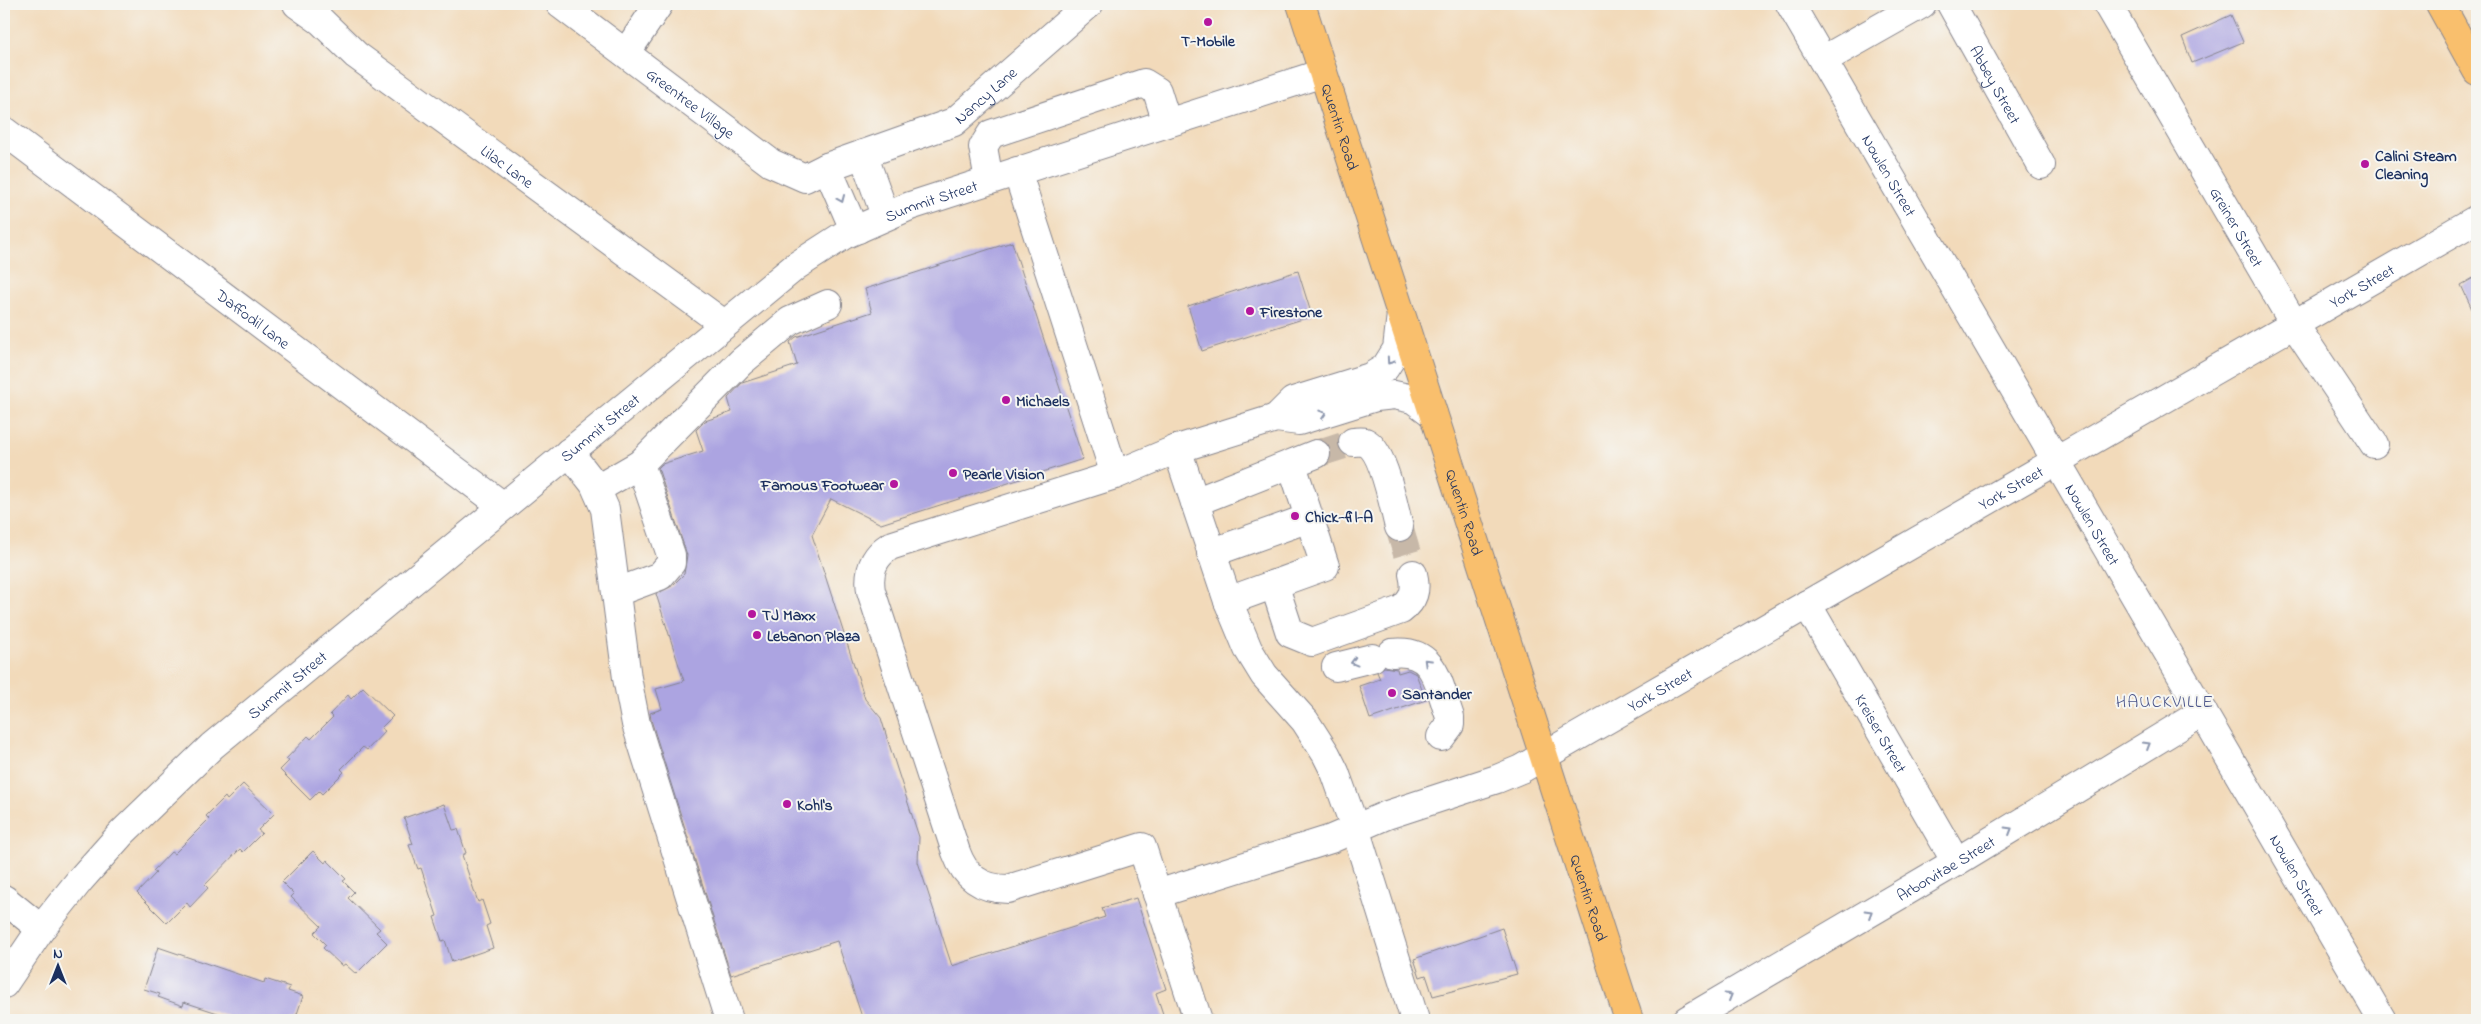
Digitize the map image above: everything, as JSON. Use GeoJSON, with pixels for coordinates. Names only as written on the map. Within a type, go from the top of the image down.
{"type":"FeatureCollection","features":[{"type":"Feature","properties":{"kind":"main road","name":"Quentin Road"},"geometry":{"type":"LineString","coordinates":[[1301,4],[1628,1020]]}},
{"type":"Feature","properties":{"kind":"main road"},"geometry":{"type":"LineString","coordinates":[[2440,4],[2477,71]]}},
{"type":"Feature","properties":{"kind":"street","name":"Lilac Lane"},"geometry":{"type":"LineString","coordinates":[[297,4],[327,12],[356,55],[764,343]]}},
{"type":"Feature","properties":{"kind":"street","name":"Greentree Village"},"geometry":{"type":"LineString","coordinates":[[560,4],[771,163],[805,178],[827,167],[863,154]]}},
{"type":"Feature","properties":{"kind":"street"},"geometry":{"type":"LineString","coordinates":[[626,53],[659,4]]}},
{"type":"Feature","properties":{"kind":"street","name":"Nancy Lane"},"geometry":{"type":"LineString","coordinates":[[863,154],[954,122],[1089,4]]}},
{"type":"Feature","properties":{"kind":"street","name":"Nowlen Street"},"geometry":{"type":"LineString","coordinates":[[1790,4],[2382,1020]]}},
{"type":"Feature","properties":{"kind":"street"},"geometry":{"type":"LineString","coordinates":[[1823,60],[1922,4]]}},
{"type":"Feature","properties":{"kind":"street","name":"Abbey Street"},"geometry":{"type":"LineString","coordinates":[[1951,4],[2041,165]]}},
{"type":"Feature","properties":{"kind":"street","name":"Greiner Street"},"geometry":{"type":"LineString","coordinates":[[2108,4],[2294,324],[2374,444]]}},
{"type":"Feature","properties":{"kind":"street","name":"Summit Street"},"geometry":{"type":"LineString","coordinates":[[4,984],[40,928],[122,834],[212,746],[804,261],[885,215],[1323,73]]}},
{"type":"Feature","properties":{"kind":"street"},"geometry":{"type":"LineString","coordinates":[[989,180],[983,147],[991,134],[1144,83],[1157,91],[1167,123]]}},
{"type":"Feature","properties":{"kind":"street","name":"Daffodil Lane"},"geometry":{"type":"LineString","coordinates":[[4,131],[503,506]]}},
{"type":"Feature","properties":{"kind":"street"},"geometry":{"type":"LineString","coordinates":[[863,154],[885,215]]}},
{"type":"Feature","properties":{"kind":"street"},"geometry":{"type":"LineString","coordinates":[[827,167],[850,220],[858,229]]}},
{"type":"Feature","properties":{"kind":"street"},"geometry":{"type":"LineString","coordinates":[[1017,171],[1115,475]]}},
{"type":"Feature","properties":{"kind":"street","name":"York Street"},"geometry":{"type":"LineString","coordinates":[[1157,894],[1331,839],[1387,814],[1496,780],[1543,756],[2477,219]]}},
{"type":"Feature","properties":{"kind":"street"},"geometry":{"type":"LineString","coordinates":[[597,489],[640,464],[741,362],[790,321],[828,304]]}},
{"type":"Feature","properties":{"kind":"street"},"geometry":{"type":"LineString","coordinates":[[1276,418],[1293,401],[1370,377],[1385,368],[1397,349],[1401,314]]}},
{"type":"Feature","properties":{"kind":"street"},"geometry":{"type":"LineString","coordinates":[[1198,1020],[1142,847],[1008,889],[989,888],[980,884],[965,871],[956,852],[870,581],[873,563],[877,556],[890,546],[1115,475],[1177,449],[1276,418],[1299,421],[1376,397],[1394,395],[1413,399],[1433,414]]}},
{"type":"Feature","properties":{"kind":"street"},"geometry":{"type":"LineString","coordinates":[[1353,442],[1365,442],[1374,450],[1384,470],[1399,527]]}},
{"type":"Feature","properties":{"kind":"street"},"geometry":{"type":"LineString","coordinates":[[1177,449],[1240,633],[1255,663],[1305,721],[1326,754],[1355,828],[1415,1020]]}},
{"type":"Feature","properties":{"kind":"street"},"geometry":{"type":"LineString","coordinates":[[569,452],[597,489],[608,522],[627,678],[636,724],[729,1020]]}},
{"type":"Feature","properties":{"kind":"street"},"geometry":{"type":"LineString","coordinates":[[1195,502],[1304,460],[1309,518],[1325,566],[1228,601]]}},
{"type":"Feature","properties":{"kind":"street"},"geometry":{"type":"LineString","coordinates":[[617,592],[660,576],[671,563],[671,555],[640,464]]}},
{"type":"Feature","properties":{"kind":"street"},"geometry":{"type":"LineString","coordinates":[[1212,553],[1309,518]]}},
{"type":"Feature","properties":{"kind":"street"},"geometry":{"type":"LineString","coordinates":[[1274,584],[1290,633],[1312,642],[1401,610],[1411,602],[1416,586],[1413,574]]}},
{"type":"Feature","properties":{"kind":"street","name":"Kreiser Street"},"geometry":{"type":"LineString","coordinates":[[1807,604],[1956,862]]}},
{"type":"Feature","properties":{"kind":"street"},"geometry":{"type":"LineString","coordinates":[[1336,667],[1382,655],[1411,653],[1430,664],[1450,717],[1450,726],[1441,738]]}},
{"type":"Feature","properties":{"kind":"street","name":"Arborvitae Street"},"geometry":{"type":"LineString","coordinates":[[1687,1020],[1956,862],[2203,712]]}},
{"type":"Feature","properties":{"kind":"street"},"geometry":{"type":"LineString","coordinates":[[4,899],[40,928]]}},
{"type":"Feature","properties":{"kind":"building"},"geometry":{"type":"Polygon","coordinates":[[[2231,15],[2243,42],[2192,63],[2182,37],[2231,15]]]}},
{"type":"Feature","properties":{"kind":"building","name":"Lebanon Plaza"},"geometry":{"type":"Polygon","coordinates":[[[1012,242],[1083,459],[881,524],[831,499],[812,535],[865,699],[881,718],[919,837],[918,862],[952,966],[1105,917],[1102,908],[1136,898],[1166,989],[1156,993],[1165,1020],[863,1020],[837,941],[731,975],[651,720],[650,713],[662,709],[656,689],[684,681],[656,594],[672,586],[684,574],[687,555],[658,468],[662,464],[703,451],[696,430],[705,421],[732,412],[728,398],[742,383],[797,365],[790,342],[796,337],[872,312],[865,289],[1012,242]]]}},
{"type":"Feature","properties":{"kind":"building","name":"Firestone"},"geometry":{"type":"Polygon","coordinates":[[[1298,271],[1312,316],[1202,351],[1188,306],[1298,271]]]}},
{"type":"Feature","properties":{"kind":"building"},"geometry":{"type":"Polygon","coordinates":[[[2477,276],[2477,320],[2461,285],[2477,276]]]}},
{"type":"Feature","properties":{"kind":"building","name":"Santander"},"geometry":{"type":"Polygon","coordinates":[[[1384,667],[1397,669],[1398,673],[1408,670],[1416,674],[1426,700],[1370,719],[1359,686],[1380,679],[1377,672],[1384,667]]]}},
{"type":"Feature","properties":{"kind":"building"},"geometry":{"type":"Polygon","coordinates":[[[363,687],[393,716],[381,728],[385,731],[367,750],[363,747],[341,769],[344,772],[322,794],[319,791],[310,800],[280,770],[289,761],[286,759],[308,736],[311,739],[333,717],[330,714],[348,695],[351,699],[363,687]]]}},
{"type":"Feature","properties":{"kind":"building"},"geometry":{"type":"Polygon","coordinates":[[[243,784],[274,814],[258,830],[262,833],[243,852],[240,849],[205,885],[208,888],[190,907],[187,903],[167,923],[137,893],[156,873],[153,871],[171,852],[174,854],[209,819],[206,816],[225,797],[227,800],[243,784]]]}},
{"type":"Feature","properties":{"kind":"building"},"geometry":{"type":"Polygon","coordinates":[[[444,804],[453,830],[458,829],[466,853],[462,855],[478,902],[482,900],[490,924],[486,926],[493,948],[452,962],[445,940],[442,941],[434,917],[437,916],[421,868],[418,869],[409,845],[413,844],[404,818],[444,804]]]}},
{"type":"Feature","properties":{"kind":"building"},"geometry":{"type":"Polygon","coordinates":[[[313,851],[325,863],[327,860],[346,879],[343,881],[354,892],[348,898],[380,929],[376,932],[387,943],[356,974],[345,964],[342,966],[323,948],[326,945],[314,933],[321,926],[291,897],[294,894],[282,882],[313,851]]]}},
{"type":"Feature","properties":{"kind":"building"},"geometry":{"type":"Polygon","coordinates":[[[1502,928],[1517,974],[1433,996],[1426,975],[1420,977],[1414,959],[1502,928]]]}},
{"type":"Feature","properties":{"kind":"building"},"geometry":{"type":"Polygon","coordinates":[[[158,947],[264,983],[265,979],[290,987],[288,991],[303,996],[295,1020],[239,1020],[184,1002],[183,1006],[158,997],[160,994],[144,989],[158,947]]]}},
{"type":"Feature","properties":{"kind":"tunnel"},"geometry":{"type":"LineString","coordinates":[[1316,454],[1353,442]]}},
{"type":"Feature","properties":{"kind":"tunnel"},"geometry":{"type":"LineString","coordinates":[[1399,527],[1413,574]]}},
{"type":"Feature","properties":{"kind":"place","name":"T-Mobile"},"geometry":{"type":"Point","coordinates":[1208,22]}},
{"type":"Feature","properties":{"kind":"place","name":"Calini Steam Cleaning"},"geometry":{"type":"Point","coordinates":[2365,164]}},
{"type":"Feature","properties":{"kind":"place","name":"Firestone"},"geometry":{"type":"Point","coordinates":[1250,311]}},
{"type":"Feature","properties":{"kind":"place","name":"Michaels"},"geometry":{"type":"Point","coordinates":[1006,400]}},
{"type":"Feature","properties":{"kind":"place","name":"Pearle Vision"},"geometry":{"type":"Point","coordinates":[953,473]}},
{"type":"Feature","properties":{"kind":"place","name":"Famous Footwear"},"geometry":{"type":"Point","coordinates":[894,484]}},
{"type":"Feature","properties":{"kind":"place","name":"Chick-fil-A"},"geometry":{"type":"Point","coordinates":[1295,516]}},
{"type":"Feature","properties":{"kind":"place","name":"TJ Maxx"},"geometry":{"type":"Point","coordinates":[752,614]}},
{"type":"Feature","properties":{"kind":"place","name":"Lebanon Plaza"},"geometry":{"type":"Point","coordinates":[757,635]}},
{"type":"Feature","properties":{"kind":"place","name":"Santander"},"geometry":{"type":"Point","coordinates":[1392,693]}},
{"type":"Feature","properties":{"kind":"place","name":"Kohl's"},"geometry":{"type":"Point","coordinates":[787,804]}},
{"type":"Feature","properties":{"kind":"district","name":"HAUCKVILLE"},"geometry":{"type":"Point","coordinates":[2165,701]}}]}
